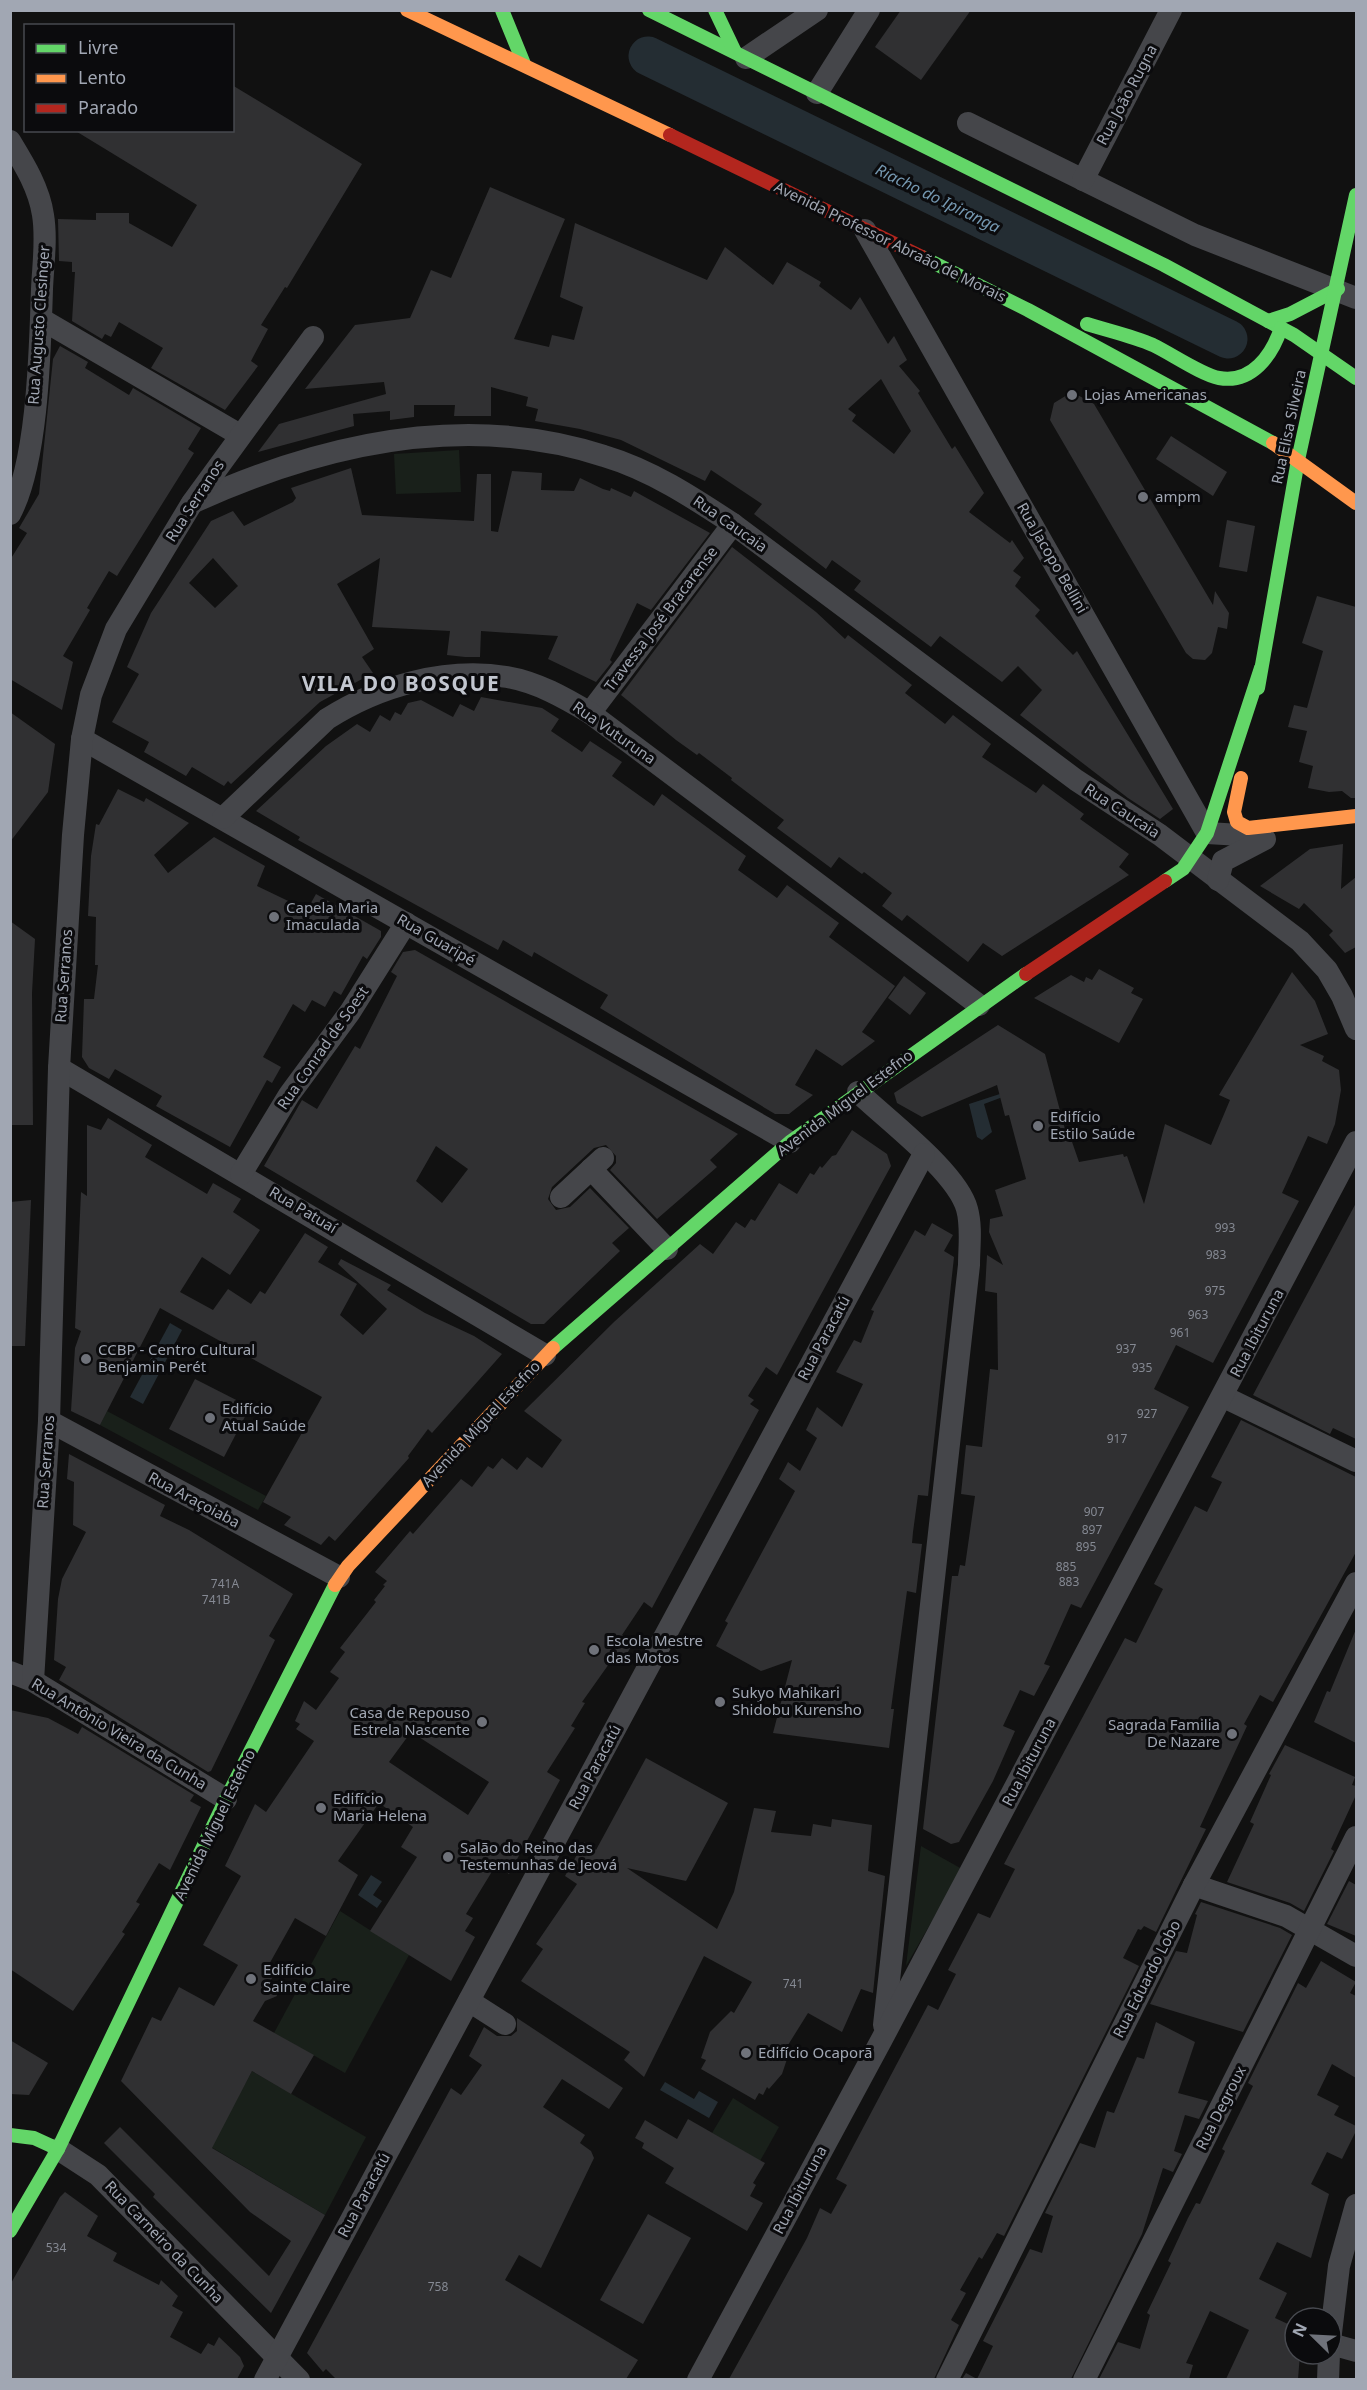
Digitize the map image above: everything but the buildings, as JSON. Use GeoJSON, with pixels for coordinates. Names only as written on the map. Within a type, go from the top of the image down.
{"type":"FeatureCollection","features":[{"type":"Feature","properties":{"kind":"street","name":"Avenida Professor Abraão de Morais"},"geometry":{"type":"LineString","coordinates":[[407,10],[864,228],[1028,310],[1230,418],[1298,460],[1356,503]]}},
{"type":"Feature","properties":{"kind":"street"},"geometry":{"type":"LineString","coordinates":[[502,10],[508,32],[524,64]]}},
{"type":"Feature","properties":{"kind":"street"},"geometry":{"type":"LineString","coordinates":[[649,10],[1164,265],[1281,328],[1356,378]]}},
{"type":"Feature","properties":{"kind":"street"},"geometry":{"type":"LineString","coordinates":[[716,10],[740,55]]}},
{"type":"Feature","properties":{"kind":"street"},"geometry":{"type":"LineString","coordinates":[[740,55],[817,10]]}},
{"type":"Feature","properties":{"kind":"street"},"geometry":{"type":"LineString","coordinates":[[817,93],[869,10]]}},
{"type":"Feature","properties":{"kind":"street","name":"Rua João Rugna"},"geometry":{"type":"LineString","coordinates":[[1083,180],[1171,10]]}},
{"type":"Feature","properties":{"kind":"street"},"geometry":{"type":"LineString","coordinates":[[969,123],[1195,235],[1347,293]]}},
{"type":"Feature","properties":{"kind":"street","name":"Rua Augusto Clesinger"},"geometry":{"type":"LineString","coordinates":[[10,141],[29,172],[44,218],[41,319],[31,435],[23,480],[10,514]]}},
{"type":"Feature","properties":{"kind":"street","name":"Rua Elisa Silveira"},"geometry":{"type":"LineString","coordinates":[[1305,821],[1254,828],[1237,822],[1234,812],[1249,741],[1298,460],[1321,353],[1347,293],[1356,195]]}},
{"type":"Feature","properties":{"kind":"street","name":"Rua Jacopo Bellini"},"geometry":{"type":"LineString","coordinates":[[864,228],[1207,833]]}},
{"type":"Feature","properties":{"kind":"street"},"geometry":{"type":"LineString","coordinates":[[1268,321],[1347,293]]}},
{"type":"Feature","properties":{"kind":"street"},"geometry":{"type":"LineString","coordinates":[[1028,310],[1093,325],[1149,344],[1218,378],[1247,376],[1260,368],[1276,347],[1281,328]]}},
{"type":"Feature","properties":{"kind":"street"},"geometry":{"type":"LineString","coordinates":[[41,319],[240,435]]}},
{"type":"Feature","properties":{"kind":"street","name":"Rua Serranos"},"geometry":{"type":"LineString","coordinates":[[33,1671],[49,1421],[59,1068],[82,738],[91,695],[116,629],[192,503],[313,338]]}},
{"type":"Feature","properties":{"kind":"street","name":"Rua Caucaia"},"geometry":{"type":"LineString","coordinates":[[192,503],[249,477],[367,443],[411,438],[517,437],[570,446],[606,456],[656,477],[693,497],[733,524],[1076,780],[1191,859]]}},
{"type":"Feature","properties":{"kind":"street","name":"Travessa José Bracarense"},"geometry":{"type":"LineString","coordinates":[[590,713],[733,524]]}},
{"type":"Feature","properties":{"kind":"street","name":"Rua Elisa Silveira"},"geometry":{"type":"LineString","coordinates":[[1207,833],[1261,668]]}},
{"type":"Feature","properties":{"kind":"street","name":"Rua Vuturuna"},"geometry":{"type":"LineString","coordinates":[[223,818],[327,719],[347,706],[401,684],[472,675],[507,677],[542,687],[590,713],[979,1005]]}},
{"type":"Feature","properties":{"kind":"street","name":"Rua Guaripé"},"geometry":{"type":"LineString","coordinates":[[82,738],[790,1142]]}},
{"type":"Feature","properties":{"kind":"street"},"geometry":{"type":"LineString","coordinates":[[1218,880],[1222,861],[1271,836],[1305,821],[1356,816]]}},
{"type":"Feature","properties":{"kind":"street"},"geometry":{"type":"LineString","coordinates":[[1207,833],[1271,836]]}},
{"type":"Feature","properties":{"kind":"street","name":"Avenida Miguel Estefno"},"geometry":{"type":"LineString","coordinates":[[10,2231],[58,2149],[226,1799],[339,1578],[545,1355],[790,1142],[979,1005],[1171,880],[1191,859],[1207,833]]}},
{"type":"Feature","properties":{"kind":"street"},"geometry":{"type":"LineString","coordinates":[[1191,859],[1300,941],[1327,970],[1342,996],[1356,1029]]}},
{"type":"Feature","properties":{"kind":"street","name":"Rua Conrad de Soest"},"geometry":{"type":"LineString","coordinates":[[241,1174],[289,1095],[350,1012],[406,923]]}},
{"type":"Feature","properties":{"kind":"street","name":"Rua Patuaí"},"geometry":{"type":"LineString","coordinates":[[59,1068],[545,1355]]}},
{"type":"Feature","properties":{"kind":"street"},"geometry":{"type":"LineString","coordinates":[[858,1092],[956,1184],[967,1210],[969,1265],[882,2039]]}},
{"type":"Feature","properties":{"kind":"street","name":"Rua Ibituruna"},"geometry":{"type":"LineString","coordinates":[[698,2379],[1224,1397],[1356,1142]]}},
{"type":"Feature","properties":{"kind":"street","name":"Rua Paracatú"},"geometry":{"type":"LineString","coordinates":[[265,2379],[924,1154]]}},
{"type":"Feature","properties":{"kind":"street"},"geometry":{"type":"LineString","coordinates":[[561,1197],[597,1163],[668,1249]]}},
{"type":"Feature","properties":{"kind":"street"},"geometry":{"type":"LineString","coordinates":[[1224,1397],[1356,1461]]}},
{"type":"Feature","properties":{"kind":"street","name":"Rua Araçoiaba"},"geometry":{"type":"LineString","coordinates":[[49,1421],[339,1578]]}},
{"type":"Feature","properties":{"kind":"street","name":"Rua Eduardo Lobo"},"geometry":{"type":"LineString","coordinates":[[947,2379],[1194,1885],[1356,1583]]}},
{"type":"Feature","properties":{"kind":"street"},"geometry":{"type":"LineString","coordinates":[[10,1672],[33,1671]]}},
{"type":"Feature","properties":{"kind":"street","name":"Rua Antônio Vieira da Cunha"},"geometry":{"type":"LineString","coordinates":[[33,1671],[226,1799]]}},
{"type":"Feature","properties":{"kind":"street","name":"Rua Degroux"},"geometry":{"type":"LineString","coordinates":[[1084,2379],[1312,1930],[1356,1837]]}},
{"type":"Feature","properties":{"kind":"street"},"geometry":{"type":"LineString","coordinates":[[1194,1885],[1286,1916],[1356,1956]]}},
{"type":"Feature","properties":{"kind":"street"},"geometry":{"type":"LineString","coordinates":[[469,2001],[505,2024]]}},
{"type":"Feature","properties":{"kind":"street","name":"Rua Carneiro da Cunha"},"geometry":{"type":"LineString","coordinates":[[10,2135],[34,2138],[58,2149],[98,2175],[299,2379]]}},
{"type":"Feature","properties":{"kind":"street"},"geometry":{"type":"LineString","coordinates":[[1335,2306],[1340,2266],[1356,2205]]}},
{"type":"Feature","properties":{"kind":"shaded area"},"geometry":{"type":"Polygon","coordinates":[[[459,450],[461,492],[396,494],[394,454],[459,450]]]}},
{"type":"Feature","properties":{"kind":"shaded area"},"geometry":{"type":"Polygon","coordinates":[[[1024,1089],[984,1104],[992,1132],[982,1140],[977,1137],[969,1104],[1006,1092],[1024,1089]]]}},
{"type":"Feature","properties":{"kind":"shaded area"},"geometry":{"type":"Polygon","coordinates":[[[170,1323],[182,1330],[143,1404],[130,1397],[170,1323]]]}},
{"type":"Feature","properties":{"kind":"shaded area"},"geometry":{"type":"Polygon","coordinates":[[[107,1411],[266,1496],[258,1510],[100,1425],[107,1411]]]}},
{"type":"Feature","properties":{"kind":"shaded area"},"geometry":{"type":"Polygon","coordinates":[[[921,1846],[962,1869],[906,1966],[921,1846]]]}},
{"type":"Feature","properties":{"kind":"shaded area"},"geometry":{"type":"Polygon","coordinates":[[[371,1875],[382,1882],[373,1895],[382,1901],[377,1908],[358,1895],[371,1875]]]}},
{"type":"Feature","properties":{"kind":"shaded area"},"geometry":{"type":"Polygon","coordinates":[[[340,1911],[409,1955],[345,2073],[274,2033],[340,1911]]]}},
{"type":"Feature","properties":{"kind":"shaded area"},"geometry":{"type":"Polygon","coordinates":[[[252,2071],[366,2137],[325,2215],[211,2147],[252,2071]]]}},
{"type":"Feature","properties":{"kind":"shaded area"},"geometry":{"type":"Polygon","coordinates":[[[665,2082],[694,2099],[699,2091],[718,2102],[709,2118],[660,2090],[665,2082]]]}},
{"type":"Feature","properties":{"kind":"shaded area"},"geometry":{"type":"Polygon","coordinates":[[[733,2098],[779,2127],[760,2161],[712,2133],[733,2098]]]}},
{"type":"Feature","properties":{"kind":"waterway","name":"Riacho do Ipiranga"},"geometry":{"type":"LineString","coordinates":[[648,56],[1228,339]]}},
{"type":"Feature","properties":{"kind":"traffic: fast"},"geometry":{"type":"LineString","coordinates":[[502,10],[524,64]]}},
{"type":"Feature","properties":{"kind":"traffic: fast"},"geometry":{"type":"LineString","coordinates":[[649,10],[1164,265],[1294,335],[1356,378]]}},
{"type":"Feature","properties":{"kind":"traffic: fast"},"geometry":{"type":"LineString","coordinates":[[715,10],[735,52]]}},
{"type":"Feature","properties":{"kind":"traffic: fast"},"geometry":{"type":"LineString","coordinates":[[1258,688],[1298,460],[1356,195]]}},
{"type":"Feature","properties":{"kind":"traffic: fast"},"geometry":{"type":"LineString","coordinates":[[922,257],[1028,310],[1273,443]]}},
{"type":"Feature","properties":{"kind":"traffic: fast"},"geometry":{"type":"LineString","coordinates":[[1268,321],[1290,314],[1338,289]]}},
{"type":"Feature","properties":{"kind":"traffic: fast"},"geometry":{"type":"LineString","coordinates":[[1087,324],[1153,345],[1212,376],[1231,379],[1241,377],[1259,365],[1272,348],[1281,328]]}},
{"type":"Feature","properties":{"kind":"traffic: fast"},"geometry":{"type":"LineString","coordinates":[[1165,881],[1183,869],[1207,833],[1261,668]]}},
{"type":"Feature","properties":{"kind":"traffic: fast"},"geometry":{"type":"LineString","coordinates":[[553,1348],[790,1142],[1026,974]]}},
{"type":"Feature","properties":{"kind":"traffic: fast"},"geometry":{"type":"LineString","coordinates":[[10,2231],[58,2149],[226,1799],[335,1585]]}},
{"type":"Feature","properties":{"kind":"traffic: fast"},"geometry":{"type":"LineString","coordinates":[[10,2135],[34,2138],[58,2149]]}},
{"type":"Feature","properties":{"kind":"traffic: slow"},"geometry":{"type":"LineString","coordinates":[[407,10],[670,135]]}},
{"type":"Feature","properties":{"kind":"traffic: slow"},"geometry":{"type":"LineString","coordinates":[[1273,443],[1356,503]]}},
{"type":"Feature","properties":{"kind":"traffic: slow"},"geometry":{"type":"LineString","coordinates":[[1241,778],[1234,812],[1237,822],[1248,828],[1356,816]]}},
{"type":"Feature","properties":{"kind":"traffic: slow"},"geometry":{"type":"LineString","coordinates":[[335,1585],[348,1566],[553,1348]]}},
{"type":"Feature","properties":{"kind":"traffic: jam"},"geometry":{"type":"LineString","coordinates":[[670,135],[922,257]]}},
{"type":"Feature","properties":{"kind":"traffic: jam"},"geometry":{"type":"LineString","coordinates":[[1026,974],[1165,881]]}},
{"type":"Feature","properties":{"kind":"place","name":"Lojas Americanas"},"geometry":{"type":"Point","coordinates":[1072,395]}},
{"type":"Feature","properties":{"kind":"place","name":"ampm"},"geometry":{"type":"Point","coordinates":[1143,497]}},
{"type":"Feature","properties":{"kind":"place","name":"Capela Maria Imaculada"},"geometry":{"type":"Point","coordinates":[274,917]}},
{"type":"Feature","properties":{"kind":"place","name":"Edifício Estilo Saúde"},"geometry":{"type":"Point","coordinates":[1038,1126]}},
{"type":"Feature","properties":{"kind":"place","name":"CCBP - Centro Cultural Benjamin Perét"},"geometry":{"type":"Point","coordinates":[86,1359]}},
{"type":"Feature","properties":{"kind":"place","name":"Edifício Atual Saúde"},"geometry":{"type":"Point","coordinates":[210,1418]}},
{"type":"Feature","properties":{"kind":"place","name":"Escola Mestre das Motos"},"geometry":{"type":"Point","coordinates":[594,1650]}},
{"type":"Feature","properties":{"kind":"place","name":"Sukyo Mahikari Shidobu Kurensho"},"geometry":{"type":"Point","coordinates":[720,1702]}},
{"type":"Feature","properties":{"kind":"place","name":"Casa de Repouso Estrela Nascente"},"geometry":{"type":"Point","coordinates":[482,1722]}},
{"type":"Feature","properties":{"kind":"place","name":"Sagrada Familia De Nazare"},"geometry":{"type":"Point","coordinates":[1232,1734]}},
{"type":"Feature","properties":{"kind":"place","name":"Edifício Maria Helena"},"geometry":{"type":"Point","coordinates":[321,1808]}},
{"type":"Feature","properties":{"kind":"place","name":"Salão do Reino das Testemunhas de Jeová"},"geometry":{"type":"Point","coordinates":[448,1857]}},
{"type":"Feature","properties":{"kind":"place","name":"Edifício Sainte Claire"},"geometry":{"type":"Point","coordinates":[251,1979]}},
{"type":"Feature","properties":{"kind":"place","name":"Edifício Ocaporã"},"geometry":{"type":"Point","coordinates":[746,2053]}},
{"type":"Feature","properties":{"kind":"district","name":"VILA DO BOSQUE"},"geometry":{"type":"Point","coordinates":[401,684]}}]}
